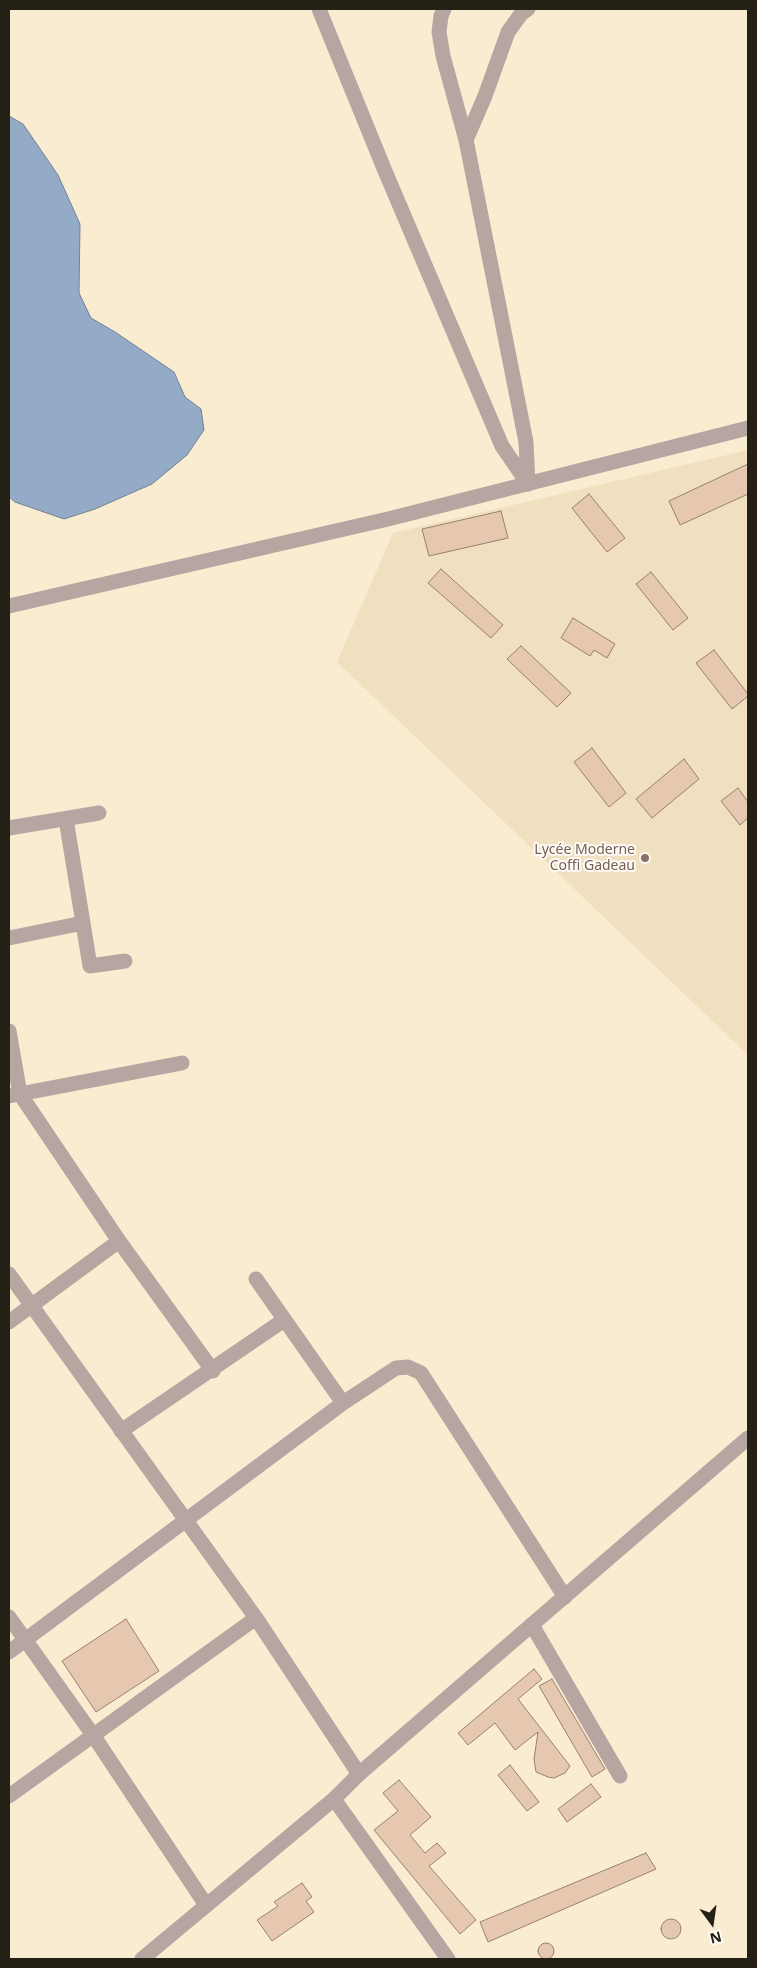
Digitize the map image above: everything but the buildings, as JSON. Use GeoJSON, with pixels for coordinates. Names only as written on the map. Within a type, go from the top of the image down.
{"type":"FeatureCollection","features":[{"type":"Feature","properties":{"kind":"street"},"geometry":{"type":"LineString","coordinates":[[319,9],[385,171],[502,446],[528,484]]}},
{"type":"Feature","properties":{"kind":"street"},"geometry":{"type":"LineString","coordinates":[[444,9],[441,16],[440,32],[443,56],[466,140],[526,442],[528,484]]}},
{"type":"Feature","properties":{"kind":"street"},"geometry":{"type":"LineString","coordinates":[[466,140],[486,96],[508,32],[521,14],[528,9]]}},
{"type":"Feature","properties":{"kind":"street"},"geometry":{"type":"LineString","coordinates":[[9,606],[388,519],[748,428]]}},
{"type":"Feature","properties":{"kind":"street"},"geometry":{"type":"LineString","coordinates":[[9,828],[98,813]]}},
{"type":"Feature","properties":{"kind":"street"},"geometry":{"type":"LineString","coordinates":[[66,818],[90,966],[125,961]]}},
{"type":"Feature","properties":{"kind":"street"},"geometry":{"type":"LineString","coordinates":[[9,938],[83,923]]}},
{"type":"Feature","properties":{"kind":"street"},"geometry":{"type":"LineString","coordinates":[[9,1031],[14,1095],[212,1370]]}},
{"type":"Feature","properties":{"kind":"street"},"geometry":{"type":"LineString","coordinates":[[14,1095],[182,1063]]}},
{"type":"Feature","properties":{"kind":"street"},"geometry":{"type":"LineString","coordinates":[[9,1322],[119,1241]]}},
{"type":"Feature","properties":{"kind":"street"},"geometry":{"type":"LineString","coordinates":[[9,1274],[256,1618],[359,1774]]}},
{"type":"Feature","properties":{"kind":"street"},"geometry":{"type":"LineString","coordinates":[[256,1279],[343,1403]]}},
{"type":"Feature","properties":{"kind":"street"},"geometry":{"type":"LineString","coordinates":[[121,1431],[284,1320]]}},
{"type":"Feature","properties":{"kind":"street"},"geometry":{"type":"LineString","coordinates":[[9,1652],[343,1403],[396,1368],[408,1367],[420,1373],[565,1597]]}},
{"type":"Feature","properties":{"kind":"street"},"geometry":{"type":"LineString","coordinates":[[142,1959],[334,1799],[359,1774],[748,1438]]}},
{"type":"Feature","properties":{"kind":"street"},"geometry":{"type":"LineString","coordinates":[[9,1617],[24,1641],[93,1735],[206,1905]]}},
{"type":"Feature","properties":{"kind":"street"},"geometry":{"type":"LineString","coordinates":[[9,1796],[256,1618]]}},
{"type":"Feature","properties":{"kind":"street"},"geometry":{"type":"LineString","coordinates":[[532,1625],[620,1776]]}},
{"type":"Feature","properties":{"kind":"street"},"geometry":{"type":"LineString","coordinates":[[334,1799],[448,1959]]}},
{"type":"Feature","properties":{"kind":"shaded area","name":"Lycée Moderne Coffi Gadeau"},"geometry":{"type":"Polygon","coordinates":[[[748,450],[748,1055],[337,662],[393,533],[748,450]]]}},
{"type":"Feature","properties":{"kind":"water"},"geometry":{"type":"Polygon","coordinates":[[[9,116],[23,124],[58,175],[80,224],[79,293],[91,318],[174,372],[185,397],[201,409],[204,430],[187,455],[152,484],[95,509],[64,519],[15,502],[9,497],[9,116]]]}},
{"type":"Feature","properties":{"kind":"place","name":"Lycée Moderne Coffi Gadeau"},"geometry":{"type":"Point","coordinates":[645,858]}}]}
